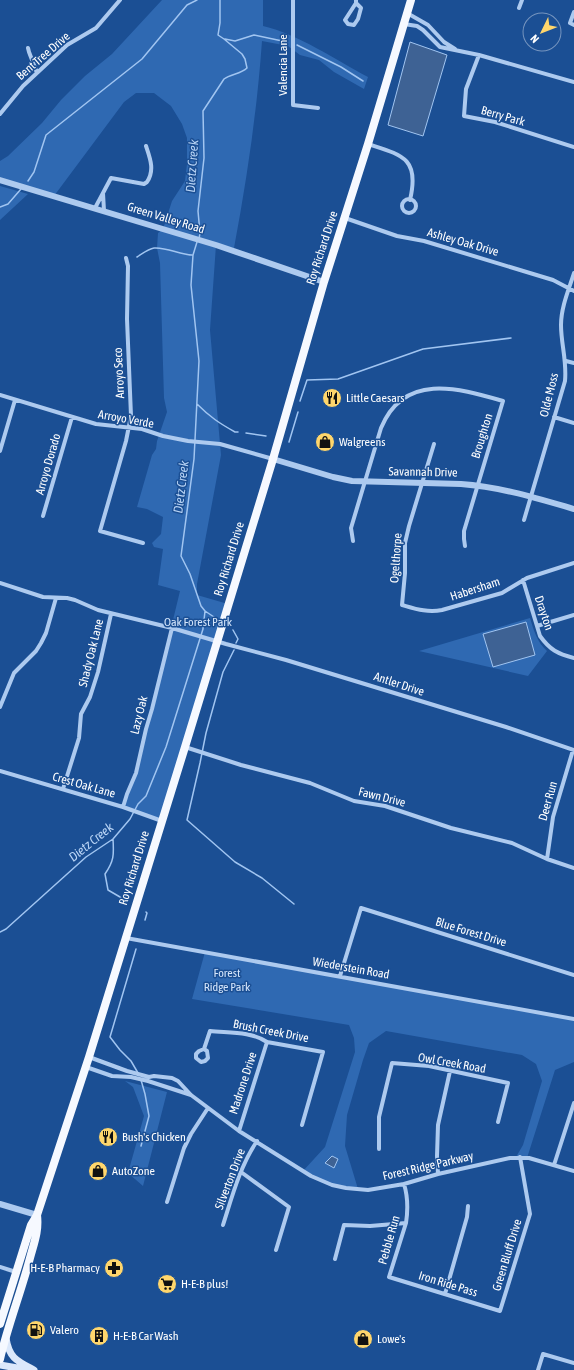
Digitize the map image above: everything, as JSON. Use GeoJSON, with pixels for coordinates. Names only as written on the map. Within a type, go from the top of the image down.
{"type":"FeatureCollection","features":[{"type":"Feature","properties":{"kind":"main road","name":"Roy Richard Drive"},"geometry":{"type":"LineString","coordinates":[[0,1324],[31,1225],[37,1215],[86,1067],[273,459],[324,282],[368,144],[411,0]]}},
{"type":"Feature","properties":{"kind":"main road","name":"Roy Richard Drive"},"geometry":{"type":"LineString","coordinates":[[0,1359],[38,1227],[37,1215]]}},
{"type":"Feature","properties":{"kind":"main road"},"geometry":{"type":"LineString","coordinates":[[6,1336],[7,1347],[10,1354],[19,1362],[34,1370]]}},
{"type":"Feature","properties":{"kind":"main road"},"geometry":{"type":"LineString","coordinates":[[0,1365],[29,1370]]}},
{"type":"Feature","properties":{"kind":"street","name":"Bent Tree Drive"},"geometry":{"type":"LineString","coordinates":[[0,114],[18,92],[37,73],[67,45],[96,28],[120,0]]}},
{"type":"Feature","properties":{"kind":"street","name":"Valencia Lane"},"geometry":{"type":"LineString","coordinates":[[293,0],[293,105],[318,108]]}},
{"type":"Feature","properties":{"kind":"street"},"geometry":{"type":"LineString","coordinates":[[519,8],[522,0]]}},
{"type":"Feature","properties":{"kind":"street"},"geometry":{"type":"LineString","coordinates":[[356,2],[361,8],[358,20],[354,26],[348,24],[345,20],[356,2]]}},
{"type":"Feature","properties":{"kind":"street"},"geometry":{"type":"LineString","coordinates":[[572,24],[574,12]]}},
{"type":"Feature","properties":{"kind":"street"},"geometry":{"type":"LineString","coordinates":[[407,13],[425,22],[444,42],[456,50]]}},
{"type":"Feature","properties":{"kind":"street"},"geometry":{"type":"LineString","coordinates":[[404,24],[417,26],[440,47],[479,55],[574,82]]}},
{"type":"Feature","properties":{"kind":"street"},"geometry":{"type":"LineString","coordinates":[[430,38],[436,33]]}},
{"type":"Feature","properties":{"kind":"street"},"geometry":{"type":"LineString","coordinates":[[28,48],[37,73]]}},
{"type":"Feature","properties":{"kind":"street","name":"Berry Park"},"geometry":{"type":"LineString","coordinates":[[479,55],[466,89],[464,116],[495,122],[574,147]]}},
{"type":"Feature","properties":{"kind":"street"},"geometry":{"type":"LineString","coordinates":[[368,144],[400,156],[410,163],[412,171],[410,200]]}},
{"type":"Feature","properties":{"kind":"street"},"geometry":{"type":"LineString","coordinates":[[95,208],[109,180],[112,178],[144,184],[148,182],[151,174],[151,163],[146,146]]}},
{"type":"Feature","properties":{"kind":"street","name":"Green Valley Road"},"geometry":{"type":"LineString","coordinates":[[0,180],[245,254],[324,282]]}},
{"type":"Feature","properties":{"kind":"street"},"geometry":{"type":"LineString","coordinates":[[103,193],[104,211]]}},
{"type":"Feature","properties":{"kind":"street","name":"Ashley Oak Drive"},"geometry":{"type":"LineString","coordinates":[[345,218],[397,236],[424,241],[553,280],[569,287],[574,291]]}},
{"type":"Feature","properties":{"kind":"street","name":"Arroyo Seco"},"geometry":{"type":"LineString","coordinates":[[126,258],[128,266],[126,319],[131,416],[130,427],[100,530],[143,543]]}},
{"type":"Feature","properties":{"kind":"street","name":"Olde Moss"},"geometry":{"type":"LineString","coordinates":[[524,520],[565,381],[566,361],[561,323],[562,312],[574,273]]}},
{"type":"Feature","properties":{"kind":"street"},"geometry":{"type":"LineString","coordinates":[[566,361],[574,363]]}},
{"type":"Feature","properties":{"kind":"street","name":"Broughton"},"geometry":{"type":"LineString","coordinates":[[365,482],[384,421],[393,408],[414,392],[430,388],[448,388],[472,392],[504,401],[464,531],[465,546]]}},
{"type":"Feature","properties":{"kind":"street","name":"Arroyo Verde"},"geometry":{"type":"LineString","coordinates":[[0,395],[96,424],[130,427],[188,441],[220,444],[273,459]]}},
{"type":"Feature","properties":{"kind":"street"},"geometry":{"type":"LineString","coordinates":[[0,451],[15,400]]}},
{"type":"Feature","properties":{"kind":"street","name":"Arroyo Dorado"},"geometry":{"type":"LineString","coordinates":[[43,516],[72,417]]}},
{"type":"Feature","properties":{"kind":"street"},"geometry":{"type":"LineString","coordinates":[[554,417],[574,423]]}},
{"type":"Feature","properties":{"kind":"street","name":"Ogelthorpe"},"geometry":{"type":"LineString","coordinates":[[402,605],[406,543],[409,526],[434,444]]}},
{"type":"Feature","properties":{"kind":"street","name":"Savannah Drive"},"geometry":{"type":"LineString","coordinates":[[273,459],[339,479],[365,482],[478,485],[495,487],[574,509]]}},
{"type":"Feature","properties":{"kind":"street"},"geometry":{"type":"LineString","coordinates":[[353,541],[351,528],[365,482]]}},
{"type":"Feature","properties":{"kind":"street","name":"Habersham"},"geometry":{"type":"LineString","coordinates":[[402,605],[421,611],[434,612],[502,593],[523,580],[540,573],[574,563]]}},
{"type":"Feature","properties":{"kind":"street","name":"Drayton"},"geometry":{"type":"LineString","coordinates":[[523,580],[540,636],[558,654],[574,658]]}},
{"type":"Feature","properties":{"kind":"street","name":"Antler Drive"},"geometry":{"type":"LineString","coordinates":[[0,583],[43,597],[67,598],[75,600],[111,614],[172,628],[357,681],[506,727],[573,750]]}},
{"type":"Feature","properties":{"kind":"street"},"geometry":{"type":"LineString","coordinates":[[0,707],[14,673],[36,651],[41,643],[46,633],[56,598]]}},
{"type":"Feature","properties":{"kind":"street","name":"Shady Oak Lane"},"geometry":{"type":"LineString","coordinates":[[63,789],[79,738],[81,714],[90,697],[98,672],[111,614]]}},
{"type":"Feature","properties":{"kind":"street"},"geometry":{"type":"LineString","coordinates":[[537,626],[574,615]]}},
{"type":"Feature","properties":{"kind":"street","name":"Lazy Oak"},"geometry":{"type":"LineString","coordinates":[[123,807],[136,773],[172,628]]}},
{"type":"Feature","properties":{"kind":"street","name":"Fawn Drive"},"geometry":{"type":"LineString","coordinates":[[185,747],[241,766],[310,783],[354,801],[385,806],[451,828],[512,843],[546,859],[574,868]]}},
{"type":"Feature","properties":{"kind":"street","name":"Deer Run"},"geometry":{"type":"LineString","coordinates":[[546,859],[553,817],[573,750]]}},
{"type":"Feature","properties":{"kind":"street","name":"Crest Oak Lane"},"geometry":{"type":"LineString","coordinates":[[0,771],[123,807],[162,821]]}},
{"type":"Feature","properties":{"kind":"street","name":"Blue Forest Drive"},"geometry":{"type":"LineString","coordinates":[[340,976],[361,908],[574,975]]}},
{"type":"Feature","properties":{"kind":"street","name":"Wiederstein Road"},"geometry":{"type":"LineString","coordinates":[[125,938],[574,1019]]}},
{"type":"Feature","properties":{"kind":"street","name":"Brush Creek Drive"},"geometry":{"type":"LineString","coordinates":[[204,1049],[210,1031],[252,1035],[261,1037],[267,1042],[323,1052],[302,1125]]}},
{"type":"Feature","properties":{"kind":"street","name":"Madrone Drive"},"geometry":{"type":"LineString","coordinates":[[239,1131],[267,1042]]}},
{"type":"Feature","properties":{"kind":"street","name":"Forest Ridge Parkway"},"geometry":{"type":"LineString","coordinates":[[89,1057],[190,1095]]}},
{"type":"Feature","properties":{"kind":"street","name":"Owl Creek Road"},"geometry":{"type":"LineString","coordinates":[[379,1149],[379,1117],[392,1063],[429,1066],[508,1083],[498,1122]]}},
{"type":"Feature","properties":{"kind":"street","name":"Forest Ridge Parkway"},"geometry":{"type":"LineString","coordinates":[[86,1067],[112,1076],[149,1079],[154,1076],[172,1078],[178,1081],[190,1095],[239,1131],[311,1176],[332,1185],[346,1188],[368,1190],[404,1184],[438,1174],[520,1157],[574,1171]]}},
{"type":"Feature","properties":{"kind":"street"},"geometry":{"type":"LineString","coordinates":[[438,1174],[438,1125],[450,1071]]}},
{"type":"Feature","properties":{"kind":"street"},"geometry":{"type":"LineString","coordinates":[[554,1165],[574,1103]]}},
{"type":"Feature","properties":{"kind":"street"},"geometry":{"type":"LineString","coordinates":[[167,1202],[184,1148],[191,1134],[208,1108]]}},
{"type":"Feature","properties":{"kind":"street","name":"Silverton Drive"},"geometry":{"type":"LineString","coordinates":[[223,1225],[248,1154],[257,1141]]}},
{"type":"Feature","properties":{"kind":"street","name":"Green Bluff Drive"},"geometry":{"type":"LineString","coordinates":[[500,1311],[530,1214],[520,1157]]}},
{"type":"Feature","properties":{"kind":"street"},"geometry":{"type":"LineString","coordinates":[[241,1172],[289,1207],[276,1250]]}},
{"type":"Feature","properties":{"kind":"street","name":"Pebble Run"},"geometry":{"type":"LineString","coordinates":[[389,1277],[406,1224],[407,1202],[404,1184]]}},
{"type":"Feature","properties":{"kind":"street"},"geometry":{"type":"LineString","coordinates":[[0,1204],[37,1215]]}},
{"type":"Feature","properties":{"kind":"street"},"geometry":{"type":"LineString","coordinates":[[445,1294],[467,1217],[468,1206]]}},
{"type":"Feature","properties":{"kind":"street"},"geometry":{"type":"LineString","coordinates":[[334,1260],[344,1225],[370,1226],[406,1224]]}},
{"type":"Feature","properties":{"kind":"street"},"geometry":{"type":"LineString","coordinates":[[0,1267],[16,1273]]}},
{"type":"Feature","properties":{"kind":"street","name":"Iron Ride Pass"},"geometry":{"type":"LineString","coordinates":[[389,1277],[500,1311]]}},
{"type":"Feature","properties":{"kind":"street"},"geometry":{"type":"LineString","coordinates":[[538,1370],[543,1354],[574,1363]]}},
{"type":"Feature","properties":{"kind":"green space","name":"Oak Forest Park"},"geometry":{"type":"Polygon","coordinates":[[[162,0],[263,0],[263,26],[303,41],[368,77],[364,89],[334,72],[319,60],[300,55],[288,46],[262,41],[254,119],[239,222],[234,248],[216,245],[210,330],[221,455],[197,584],[197,595],[228,604],[162,821],[123,807],[136,773],[180,591],[158,585],[163,549],[154,547],[152,543],[161,534],[163,517],[147,509],[137,507],[152,455],[156,449],[157,441],[167,412],[164,398],[160,263],[157,248],[158,233],[163,229],[172,201],[185,181],[187,164],[187,138],[182,124],[171,106],[154,93],[136,93],[124,102],[54,196],[0,180],[0,161],[8,156],[42,123],[61,100],[85,76],[112,54],[162,0]]]}},
{"type":"Feature","properties":{"kind":"green space"},"geometry":{"type":"Polygon","coordinates":[[[0,186],[28,194],[0,220],[0,186]]]}},
{"type":"Feature","properties":{"kind":"green space"},"geometry":{"type":"Polygon","coordinates":[[[530,618],[538,640],[547,651],[528,676],[419,651],[530,618]]]}},
{"type":"Feature","properties":{"kind":"green space","name":"Forest Ridge Park"},"geometry":{"type":"Polygon","coordinates":[[[205,952],[574,1019],[574,1062],[555,1070],[527,1158],[516,1157],[523,1145],[542,1081],[536,1064],[522,1055],[386,1031],[369,1043],[347,1115],[345,1146],[358,1189],[332,1185],[303,1171],[325,1147],[355,1052],[354,1038],[349,1025],[192,999],[205,952]]]}},
{"type":"Feature","properties":{"kind":"green space"},"geometry":{"type":"Polygon","coordinates":[[[125,1081],[167,1092],[143,1186],[128,1173],[144,1116],[133,1087],[125,1081]]]}},
{"type":"Feature","properties":{"kind":"shaded area"},"geometry":{"type":"Polygon","coordinates":[[[410,42],[447,55],[423,136],[388,125],[410,42]]]}},
{"type":"Feature","properties":{"kind":"shaded area"},"geometry":{"type":"Polygon","coordinates":[[[526,622],[535,655],[493,667],[483,634],[526,622]]]}},
{"type":"Feature","properties":{"kind":"shaded area"},"geometry":{"type":"Polygon","coordinates":[[[332,1156],[338,1159],[334,1168],[325,1163],[332,1156]]]}},
{"type":"Feature","properties":{"kind":"waterway"},"geometry":{"type":"LineString","coordinates":[[28,181],[34,172],[46,135],[142,59],[187,5],[197,0]]}},
{"type":"Feature","properties":{"kind":"waterway","name":"Dietz Creek"},"geometry":{"type":"LineString","coordinates":[[199,239],[200,233],[198,211],[204,158],[203,111],[224,79],[242,72],[247,68],[242,54],[218,35],[220,23],[220,0]]}},
{"type":"Feature","properties":{"kind":"waterway"},"geometry":{"type":"LineString","coordinates":[[225,39],[235,41],[254,35],[287,42]]}},
{"type":"Feature","properties":{"kind":"waterway"},"geometry":{"type":"LineString","coordinates":[[297,45],[341,67],[363,81]]}},
{"type":"Feature","properties":{"kind":"waterway"},"geometry":{"type":"LineString","coordinates":[[0,207],[8,204],[21,189]]}},
{"type":"Feature","properties":{"kind":"waterway","name":"Dietz Creek"},"geometry":{"type":"LineString","coordinates":[[0,932],[6,929],[86,857],[113,839],[130,819],[138,804],[146,796],[166,747],[203,629],[205,611],[201,606],[190,574],[181,556],[194,459],[196,420],[199,361],[191,285],[193,255],[197,242]]}},
{"type":"Feature","properties":{"kind":"waterway"},"geometry":{"type":"LineString","coordinates":[[137,257],[147,250],[154,248],[192,255]]}},
{"type":"Feature","properties":{"kind":"waterway"},"geometry":{"type":"LineString","coordinates":[[300,401],[307,380],[338,379],[423,349],[511,338]]}},
{"type":"Feature","properties":{"kind":"waterway"},"geometry":{"type":"LineString","coordinates":[[197,404],[219,423],[235,432],[238,432]]}},
{"type":"Feature","properties":{"kind":"waterway"},"geometry":{"type":"LineString","coordinates":[[289,442],[298,412]]}},
{"type":"Feature","properties":{"kind":"waterway"},"geometry":{"type":"LineString","coordinates":[[246,433],[266,436]]}},
{"type":"Feature","properties":{"kind":"waterway"},"geometry":{"type":"LineString","coordinates":[[205,611],[214,617]]}},
{"type":"Feature","properties":{"kind":"waterway"},"geometry":{"type":"LineString","coordinates":[[233,630],[238,639],[236,643]]}},
{"type":"Feature","properties":{"kind":"waterway"},"geometry":{"type":"LineString","coordinates":[[234,650],[223,672],[206,733],[187,820],[235,862],[262,878],[294,904]]}},
{"type":"Feature","properties":{"kind":"waterway"},"geometry":{"type":"LineString","coordinates":[[113,839],[113,858],[105,874],[108,890],[120,897],[126,903]]}},
{"type":"Feature","properties":{"kind":"waterway"},"geometry":{"type":"LineString","coordinates":[[145,920],[146,912]]}},
{"type":"Feature","properties":{"kind":"waterway"},"geometry":{"type":"LineString","coordinates":[[136,949],[110,1037],[131,1061],[138,1073]]}},
{"type":"Feature","properties":{"kind":"waterway"},"geometry":{"type":"LineString","coordinates":[[141,1080],[149,1116],[141,1146]]}},
{"type":"Feature","properties":{"kind":"place","name":"Little Caesars"},"geometry":{"type":"Point","coordinates":[332,398]}},
{"type":"Feature","properties":{"kind":"place","name":"Walgreens"},"geometry":{"type":"Point","coordinates":[325,442]}},
{"type":"Feature","properties":{"kind":"place","name":"Bush's Chicken"},"geometry":{"type":"Point","coordinates":[108,1137]}},
{"type":"Feature","properties":{"kind":"place","name":"AutoZone"},"geometry":{"type":"Point","coordinates":[98,1171]}},
{"type":"Feature","properties":{"kind":"place","name":"H-E-B Pharmacy"},"geometry":{"type":"Point","coordinates":[114,1268]}},
{"type":"Feature","properties":{"kind":"place","name":"H-E-B plus!"},"geometry":{"type":"Point","coordinates":[167,1284]}},
{"type":"Feature","properties":{"kind":"place","name":"Valero"},"geometry":{"type":"Point","coordinates":[36,1330]}},
{"type":"Feature","properties":{"kind":"place","name":"H-E-B Car Wash"},"geometry":{"type":"Point","coordinates":[99,1336]}},
{"type":"Feature","properties":{"kind":"place","name":"Lowe's"},"geometry":{"type":"Point","coordinates":[363,1339]}}]}
